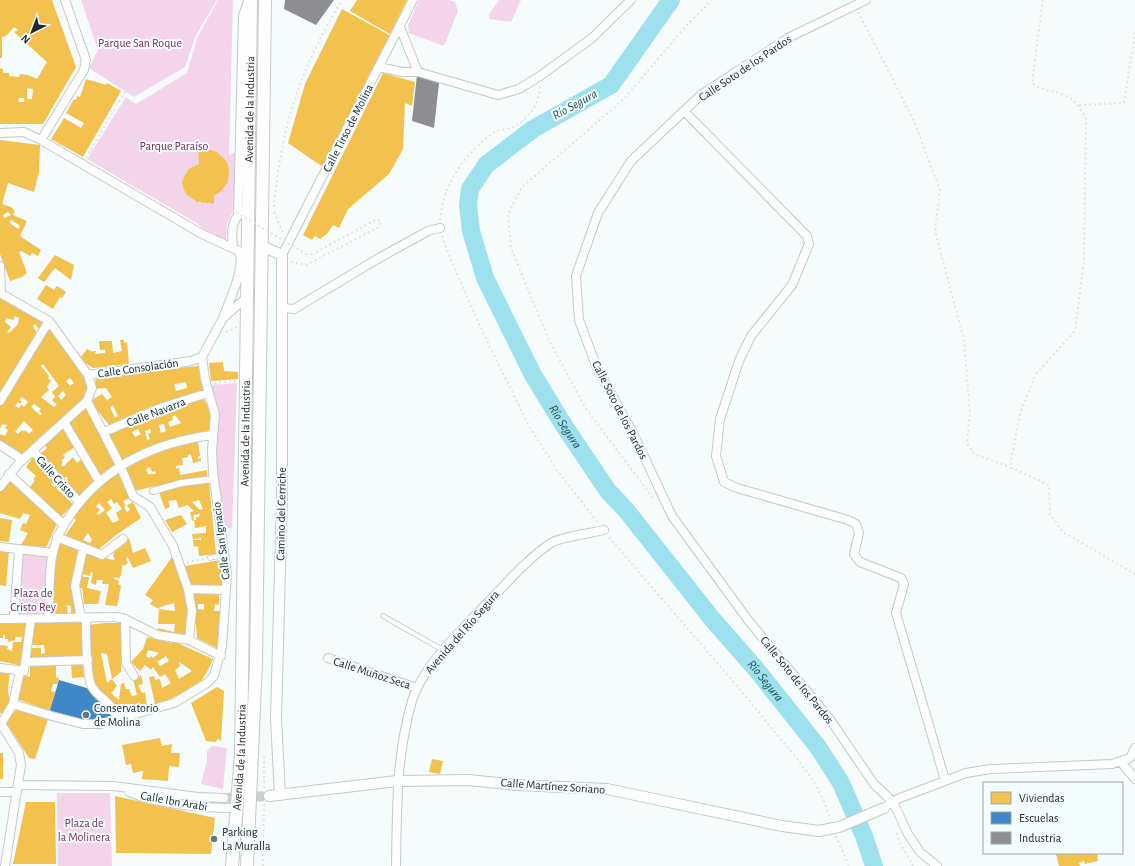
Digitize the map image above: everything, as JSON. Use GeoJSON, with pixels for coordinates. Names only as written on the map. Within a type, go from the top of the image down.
{"type":"FeatureCollection","features":[{"type":"Feature","properties":{"kind":"main road","name":"Avenida de la Industria"},"geometry":{"type":"LineString","coordinates":[[232,866],[241,754],[247,297],[240,250],[248,207],[250,0]]}},
{"type":"Feature","properties":{"kind":"main road","name":"Avenida de la Industria"},"geometry":{"type":"LineString","coordinates":[[247,866],[256,663],[265,0]]}},
{"type":"Feature","properties":{"kind":"street"},"geometry":{"type":"LineString","coordinates":[[41,140],[84,70],[86,60],[65,0]]}},
{"type":"Feature","properties":{"kind":"street"},"geometry":{"type":"LineString","coordinates":[[202,357],[214,332],[223,318],[237,279],[241,261],[240,250],[232,228],[238,215],[243,16],[250,0]]}},
{"type":"Feature","properties":{"kind":"street","name":"Calle Tirso de Molina"},"geometry":{"type":"LineString","coordinates":[[280,256],[413,0]]}},
{"type":"Feature","properties":{"kind":"street"},"geometry":{"type":"LineString","coordinates":[[379,67],[418,72],[498,94],[519,89],[540,76],[592,38],[631,0]]}},
{"type":"Feature","properties":{"kind":"street","name":"Calle Soto de los Pardos"},"geometry":{"type":"LineString","coordinates":[[866,0],[790,36],[702,94],[631,161],[598,213],[576,276],[578,320],[597,368],[634,435],[672,516],[748,620],[829,718],[874,784],[893,802],[908,834],[920,852],[937,866]]}},
{"type":"Feature","properties":{"kind":"street"},"geometry":{"type":"LineString","coordinates":[[400,27],[418,72]]}},
{"type":"Feature","properties":{"kind":"street"},"geometry":{"type":"LineString","coordinates":[[684,111],[807,236],[809,244],[792,285],[751,336],[739,361],[720,418],[716,456],[720,474],[724,482],[737,488],[848,520],[856,524],[859,533],[854,554],[860,562],[901,578],[904,584],[896,613],[945,780]]}},
{"type":"Feature","properties":{"kind":"street"},"geometry":{"type":"LineString","coordinates":[[0,133],[24,132],[41,140],[202,234],[240,250],[262,246],[280,256]]}},
{"type":"Feature","properties":{"kind":"street"},"geometry":{"type":"LineString","coordinates":[[238,215],[248,207]]}},
{"type":"Feature","properties":{"kind":"street"},"geometry":{"type":"LineString","coordinates":[[282,308],[294,309],[379,258],[428,231],[440,228]]}},
{"type":"Feature","properties":{"kind":"street","name":"Camino del Cerriche"},"geometry":{"type":"LineString","coordinates":[[280,256],[282,308],[282,511],[276,719],[280,795]]}},
{"type":"Feature","properties":{"kind":"street"},"geometry":{"type":"LineString","coordinates":[[0,267],[0,293],[49,321],[88,375]]}},
{"type":"Feature","properties":{"kind":"street"},"geometry":{"type":"LineString","coordinates":[[223,318],[247,297]]}},
{"type":"Feature","properties":{"kind":"street"},"geometry":{"type":"LineString","coordinates":[[0,401],[49,321]]}},
{"type":"Feature","properties":{"kind":"street","name":"Calle Consolación"},"geometry":{"type":"LineString","coordinates":[[87,401],[92,388],[88,375],[190,361],[202,357]]}},
{"type":"Feature","properties":{"kind":"street","name":"Calle San Ignacio"},"geometry":{"type":"LineString","coordinates":[[13,704],[52,716],[90,724],[100,724],[174,703],[207,683],[214,676],[221,656],[227,574],[223,555],[214,479],[213,435],[215,416],[212,391],[202,357]]}},
{"type":"Feature","properties":{"kind":"street","name":"Calle Navarra"},"geometry":{"type":"LineString","coordinates":[[104,432],[162,407],[212,391]]}},
{"type":"Feature","properties":{"kind":"street"},"geometry":{"type":"LineString","coordinates":[[0,487],[9,474],[23,460],[87,401],[120,465],[133,496],[150,507],[173,546],[188,589],[192,610],[189,640]]}},
{"type":"Feature","properties":{"kind":"street"},"geometry":{"type":"LineString","coordinates":[[64,422],[99,481]]}},
{"type":"Feature","properties":{"kind":"street"},"geometry":{"type":"LineString","coordinates":[[49,619],[53,553],[57,537],[80,502],[99,481],[120,465],[158,448],[213,435]]}},
{"type":"Feature","properties":{"kind":"street"},"geometry":{"type":"LineString","coordinates":[[0,445],[23,460]]}},
{"type":"Feature","properties":{"kind":"street","name":"Calle Cristo"},"geometry":{"type":"LineString","coordinates":[[33,451],[80,502]]}},
{"type":"Feature","properties":{"kind":"street"},"geometry":{"type":"LineString","coordinates":[[9,474],[64,525]]}},
{"type":"Feature","properties":{"kind":"street"},"geometry":{"type":"LineString","coordinates":[[153,491],[181,483],[214,479]]}},
{"type":"Feature","properties":{"kind":"street","name":"Avenida del Río Segura"},"geometry":{"type":"LineString","coordinates":[[396,866],[397,781],[400,754],[412,700],[417,688],[444,650],[506,583],[552,542],[604,530]]}},
{"type":"Feature","properties":{"kind":"street"},"geometry":{"type":"LineString","coordinates":[[57,537],[83,549],[102,555],[123,539]]}},
{"type":"Feature","properties":{"kind":"street"},"geometry":{"type":"LineString","coordinates":[[0,547],[53,553]]}},
{"type":"Feature","properties":{"kind":"street"},"geometry":{"type":"LineString","coordinates":[[14,619],[19,549]]}},
{"type":"Feature","properties":{"kind":"street"},"geometry":{"type":"LineString","coordinates":[[83,549],[76,586],[83,618],[91,686],[114,707],[117,718]]}},
{"type":"Feature","properties":{"kind":"street"},"geometry":{"type":"LineString","coordinates":[[188,589],[225,590]]}},
{"type":"Feature","properties":{"kind":"street"},"geometry":{"type":"LineString","coordinates":[[0,619],[105,617],[125,619],[157,635],[189,640],[221,656]]}},
{"type":"Feature","properties":{"kind":"street"},"geometry":{"type":"LineString","coordinates":[[5,866],[21,765],[19,753],[1,723],[13,704],[26,662],[31,619]]}},
{"type":"Feature","properties":{"kind":"street"},"geometry":{"type":"LineString","coordinates":[[125,619],[126,663],[134,676]]}},
{"type":"Feature","properties":{"kind":"street","name":"Calle Muñoz Seca"},"geometry":{"type":"LineString","coordinates":[[328,658],[417,688]]}},
{"type":"Feature","properties":{"kind":"street"},"geometry":{"type":"LineString","coordinates":[[26,662],[88,660]]}},
{"type":"Feature","properties":{"kind":"street"},"geometry":{"type":"LineString","coordinates":[[0,668],[22,671]]}},
{"type":"Feature","properties":{"kind":"street"},"geometry":{"type":"LineString","coordinates":[[884,808],[893,802],[945,780],[966,773],[991,769],[1112,764],[1130,758],[1135,748]]}},
{"type":"Feature","properties":{"kind":"street"},"geometry":{"type":"LineString","coordinates":[[1121,762],[1135,779]]}},
{"type":"Feature","properties":{"kind":"street","name":"Calle Martínez Soriano"},"geometry":{"type":"LineString","coordinates":[[269,796],[397,781],[469,780],[517,785],[607,789],[782,826],[819,831],[836,828],[884,808]]}},
{"type":"Feature","properties":{"kind":"street","name":"Calle Ibn Arabi"},"geometry":{"type":"LineString","coordinates":[[114,786],[132,793],[205,808],[236,808]]}},
{"type":"Feature","properties":{"kind":"street","name":"Calle Ibn Arabi"},"geometry":{"type":"LineString","coordinates":[[0,792],[18,788],[114,786],[198,797],[224,798]]}},
{"type":"Feature","properties":{"kind":"lane"},"geometry":{"type":"LineString","coordinates":[[210,558],[223,555]]}},
{"type":"Feature","properties":{"kind":"lane"},"geometry":{"type":"LineString","coordinates":[[383,616],[444,650]]}},
{"type":"Feature","properties":{"kind":"path"},"geometry":{"type":"LineString","coordinates":[[138,171],[130,152],[131,143],[143,126],[187,94],[216,57],[221,25],[218,16],[206,0]]}},
{"type":"Feature","properties":{"kind":"path"},"geometry":{"type":"LineString","coordinates":[[214,202],[220,202],[224,205],[308,254],[313,254],[375,220],[381,221],[379,227],[306,265],[280,256],[283,232],[274,211],[279,160],[287,121],[308,63],[342,0]]}},
{"type":"Feature","properties":{"kind":"path"},"geometry":{"type":"LineString","coordinates":[[1010,467],[1020,413],[1036,374],[1075,331],[1084,261],[1086,119],[1079,105],[1062,94],[1040,89],[1032,83],[1043,0]]}},
{"type":"Feature","properties":{"kind":"path"},"geometry":{"type":"LineString","coordinates":[[855,6],[914,121],[940,190],[935,231],[964,340],[970,413],[967,443],[974,454],[1010,467],[1049,485],[1050,514],[1063,532],[1135,574]]}},
{"type":"Feature","properties":{"kind":"path"},"geometry":{"type":"LineString","coordinates":[[1079,105],[1124,103],[1135,31]]}},
{"type":"Feature","properties":{"kind":"path"},"geometry":{"type":"LineString","coordinates":[[540,76],[540,96],[526,119],[513,127],[494,132],[474,149],[454,174],[446,190],[440,228],[452,263],[487,341],[529,426],[556,470],[604,530],[711,655],[798,761],[818,791],[828,810],[849,866]]}},
{"type":"Feature","properties":{"kind":"path"},"geometry":{"type":"LineString","coordinates":[[82,164],[126,92]]}},
{"type":"Feature","properties":{"kind":"path"},"geometry":{"type":"LineString","coordinates":[[154,118],[192,150],[198,150]]}},
{"type":"Feature","properties":{"kind":"path"},"geometry":{"type":"LineString","coordinates":[[90,151],[124,163],[184,201],[224,205]]}},
{"type":"Feature","properties":{"kind":"path"},"geometry":{"type":"LineString","coordinates":[[214,332],[218,335],[238,327],[241,328]]}},
{"type":"Feature","properties":{"kind":"path"},"geometry":{"type":"LineString","coordinates":[[212,391],[216,383],[238,381],[240,379]]}},
{"type":"Feature","properties":{"kind":"path"},"geometry":{"type":"LineString","coordinates":[[179,564],[210,558]]}},
{"type":"Feature","properties":{"kind":"green space","name":"Parque San Roque"},"geometry":{"type":"Polygon","coordinates":[[[81,0],[217,0],[195,37],[185,67],[134,97],[89,68],[98,50],[81,0]]]}},
{"type":"Feature","properties":{"kind":"green space","name":"Parque Paraíso"},"geometry":{"type":"Polygon","coordinates":[[[218,0],[233,0],[229,155],[236,152],[235,208],[227,223],[226,241],[210,234],[198,224],[87,159],[126,97],[136,104],[187,73],[198,36],[218,0]]]}},
{"type":"Feature","properties":{"kind":"green space"},"geometry":{"type":"Polygon","coordinates":[[[419,0],[449,0],[455,2],[458,11],[444,46],[409,33],[408,25],[419,0]]]}},
{"type":"Feature","properties":{"kind":"green space"},"geometry":{"type":"Polygon","coordinates":[[[499,0],[521,0],[511,22],[489,19],[489,14],[499,0]]]}},
{"type":"Feature","properties":{"kind":"green space"},"geometry":{"type":"Polygon","coordinates":[[[237,383],[232,528],[226,528],[216,470],[209,385],[237,383]]]}},
{"type":"Feature","properties":{"kind":"green space","name":"Plaza de Cristo Rey"},"geometry":{"type":"Polygon","coordinates":[[[19,549],[53,553],[49,619],[14,619],[19,549]]]}},
{"type":"Feature","properties":{"kind":"green space"},"geometry":{"type":"Polygon","coordinates":[[[212,746],[227,748],[223,789],[201,784],[207,761],[207,751],[212,746]]]}},
{"type":"Feature","properties":{"kind":"green space","name":"Plaza de la Molinera"},"geometry":{"type":"Polygon","coordinates":[[[57,793],[110,793],[112,866],[58,866],[57,793]]]}},
{"type":"Feature","properties":{"kind":"building: Viviendas"},"geometry":{"type":"Polygon","coordinates":[[[0,0],[52,0],[76,67],[43,124],[0,124],[0,68],[3,69],[3,73],[9,73],[9,76],[19,77],[20,74],[28,75],[37,79],[47,62],[14,32],[18,30],[14,27],[6,36],[2,37],[2,58],[0,58],[0,0]],[[27,88],[27,99],[32,99],[33,89],[27,88]],[[19,98],[18,102],[24,102],[24,98],[19,98]]]}},
{"type":"Feature","properties":{"kind":"building: Viviendas"},"geometry":{"type":"Polygon","coordinates":[[[357,0],[407,0],[390,34],[350,11],[357,0]]]}},
{"type":"Feature","properties":{"kind":"building: Viviendas"},"geometry":{"type":"Polygon","coordinates":[[[342,9],[391,36],[323,167],[288,143],[305,84],[342,9]]]}},
{"type":"Feature","properties":{"kind":"building: Viviendas"},"geometry":{"type":"Polygon","coordinates":[[[383,73],[415,82],[412,106],[405,103],[403,149],[389,174],[348,209],[339,228],[333,225],[327,234],[320,239],[315,236],[312,240],[303,235],[383,73]]]}},
{"type":"Feature","properties":{"kind":"building: Viviendas"},"geometry":{"type":"Polygon","coordinates":[[[86,79],[106,85],[107,83],[121,91],[83,157],[51,139],[64,118],[81,128],[84,123],[66,113],[74,99],[76,100],[77,96],[80,97],[86,79]]]}},
{"type":"Feature","properties":{"kind":"building: Viviendas"},"geometry":{"type":"Polygon","coordinates":[[[0,140],[40,145],[39,172],[34,192],[8,183],[2,204],[11,207],[15,211],[13,215],[27,221],[20,236],[41,250],[38,256],[32,253],[30,256],[21,251],[19,252],[27,273],[22,277],[10,281],[0,254],[0,140]],[[8,212],[3,215],[4,218],[11,215],[8,212]],[[12,220],[9,221],[18,229],[20,226],[12,220]]]}},
{"type":"Feature","properties":{"kind":"building: Viviendas"},"geometry":{"type":"Polygon","coordinates":[[[198,148],[209,149],[217,152],[227,162],[229,169],[228,182],[219,193],[214,195],[214,204],[197,202],[187,195],[184,190],[182,182],[185,175],[189,169],[199,164],[198,148]]]}},
{"type":"Feature","properties":{"kind":"building: Viviendas"},"geometry":{"type":"Polygon","coordinates":[[[55,255],[74,265],[71,280],[55,268],[44,282],[38,278],[55,255]]]}},
{"type":"Feature","properties":{"kind":"building: Viviendas"},"geometry":{"type":"Polygon","coordinates":[[[46,285],[54,290],[57,286],[66,292],[62,298],[60,297],[53,309],[37,299],[46,285]]]}},
{"type":"Feature","properties":{"kind":"building: Viviendas"},"geometry":{"type":"Polygon","coordinates":[[[0,297],[43,320],[44,322],[39,330],[35,324],[33,326],[37,333],[0,392],[0,297]],[[15,316],[13,320],[6,318],[5,322],[11,327],[7,332],[9,333],[18,324],[19,318],[15,316]]]}},
{"type":"Feature","properties":{"kind":"building: Viviendas"},"geometry":{"type":"Polygon","coordinates":[[[49,328],[89,385],[89,390],[84,398],[32,444],[21,457],[0,443],[0,434],[5,436],[8,430],[5,428],[7,425],[2,424],[0,429],[0,404],[49,328]],[[43,364],[41,366],[49,376],[48,379],[51,380],[47,387],[49,390],[41,397],[54,407],[57,405],[52,400],[55,397],[52,392],[59,386],[43,364]],[[70,378],[66,381],[70,386],[74,383],[70,378]],[[63,391],[58,396],[61,400],[66,395],[63,391]],[[22,397],[19,400],[22,401],[20,404],[18,402],[15,406],[19,408],[21,405],[24,407],[28,402],[22,397]],[[34,404],[31,407],[40,415],[42,414],[39,411],[41,409],[34,404]],[[24,421],[15,432],[18,434],[22,430],[24,432],[25,430],[29,434],[33,430],[24,421]]]}},
{"type":"Feature","properties":{"kind":"building: Viviendas"},"geometry":{"type":"Polygon","coordinates":[[[120,340],[124,340],[124,343],[127,342],[129,364],[93,368],[84,362],[81,357],[87,349],[93,352],[96,351],[95,354],[105,353],[105,350],[100,350],[99,341],[112,341],[113,353],[122,351],[120,340]]]}},
{"type":"Feature","properties":{"kind":"building: Viviendas"},"geometry":{"type":"Polygon","coordinates":[[[223,362],[224,371],[238,372],[238,379],[211,381],[209,363],[223,362]]]}},
{"type":"Feature","properties":{"kind":"building: Viviendas"},"geometry":{"type":"Polygon","coordinates":[[[199,366],[205,391],[150,407],[109,425],[90,401],[102,394],[107,400],[112,397],[106,388],[95,389],[96,379],[140,371],[199,366]],[[186,382],[174,384],[176,391],[187,388],[186,382]],[[113,405],[110,407],[115,418],[118,416],[113,405]]]}},
{"type":"Feature","properties":{"kind":"building: Viviendas"},"geometry":{"type":"Polygon","coordinates":[[[203,397],[208,407],[210,407],[213,432],[158,446],[121,460],[108,433],[137,420],[203,397]],[[175,415],[172,417],[173,420],[168,422],[170,427],[181,423],[175,415]],[[164,424],[159,425],[161,433],[166,431],[164,424]],[[138,429],[132,432],[135,437],[141,434],[138,429]],[[150,429],[145,431],[147,440],[150,439],[148,434],[151,433],[150,429]]]}},
{"type":"Feature","properties":{"kind":"building: Viviendas"},"geometry":{"type":"Polygon","coordinates":[[[85,405],[117,464],[98,476],[66,423],[85,405]]]}},
{"type":"Feature","properties":{"kind":"building: Viviendas"},"geometry":{"type":"Polygon","coordinates":[[[64,428],[75,447],[63,455],[65,457],[61,461],[63,463],[61,464],[63,467],[73,457],[77,463],[82,459],[96,481],[79,499],[65,481],[68,478],[66,477],[63,480],[40,454],[47,448],[43,443],[59,429],[64,428]]]}},
{"type":"Feature","properties":{"kind":"building: Viviendas"},"geometry":{"type":"Polygon","coordinates":[[[198,441],[200,456],[198,456],[198,459],[201,458],[201,461],[193,463],[191,454],[188,455],[188,457],[182,458],[183,465],[176,466],[176,469],[179,468],[180,475],[207,470],[207,478],[169,483],[134,491],[123,466],[163,450],[198,441]],[[150,467],[146,469],[148,474],[156,474],[155,471],[152,472],[150,467]]]}},
{"type":"Feature","properties":{"kind":"building: Viviendas"},"geometry":{"type":"Polygon","coordinates":[[[34,455],[55,481],[51,484],[54,487],[57,484],[59,485],[56,488],[73,504],[60,518],[28,489],[35,481],[33,479],[36,476],[26,467],[34,455]]]}},
{"type":"Feature","properties":{"kind":"building: Viviendas"},"geometry":{"type":"Polygon","coordinates":[[[119,469],[131,498],[123,501],[126,506],[124,507],[127,512],[130,510],[127,505],[133,502],[141,518],[116,535],[98,550],[64,537],[76,520],[72,517],[77,508],[119,469]],[[111,499],[107,502],[112,508],[106,513],[113,523],[119,520],[116,513],[122,509],[117,502],[114,504],[111,499]],[[99,503],[96,506],[100,510],[97,513],[99,515],[105,510],[99,503]],[[88,533],[83,540],[90,543],[92,540],[88,533]]]}},
{"type":"Feature","properties":{"kind":"building: Viviendas"},"geometry":{"type":"Polygon","coordinates":[[[10,480],[57,523],[47,546],[21,545],[28,533],[20,530],[23,523],[26,524],[30,515],[23,513],[20,519],[0,513],[0,492],[4,484],[10,480]]]}},
{"type":"Feature","properties":{"kind":"building: Viviendas"},"geometry":{"type":"Polygon","coordinates":[[[209,482],[216,554],[199,556],[198,546],[194,547],[193,540],[201,540],[201,538],[193,539],[192,534],[206,533],[206,526],[195,528],[194,520],[192,521],[190,512],[194,511],[187,505],[179,508],[176,500],[168,501],[170,507],[165,509],[159,492],[181,485],[209,482]],[[199,500],[192,502],[200,510],[203,509],[199,500]],[[200,514],[193,515],[194,520],[196,520],[196,517],[199,517],[200,514]]]}},
{"type":"Feature","properties":{"kind":"building: Viviendas"},"geometry":{"type":"Polygon","coordinates":[[[181,515],[187,524],[172,532],[165,520],[181,515]]]}},
{"type":"Feature","properties":{"kind":"building: Viviendas"},"geometry":{"type":"Polygon","coordinates":[[[0,518],[12,520],[9,542],[0,541],[0,518]]]}},
{"type":"Feature","properties":{"kind":"building: Viviendas"},"geometry":{"type":"Polygon","coordinates":[[[129,538],[133,553],[145,548],[151,561],[133,568],[127,556],[126,560],[128,562],[125,566],[123,564],[120,578],[114,577],[114,579],[119,581],[118,584],[121,586],[117,606],[105,605],[109,584],[102,584],[103,580],[97,580],[96,585],[91,583],[93,573],[91,572],[90,576],[83,574],[83,577],[89,577],[87,588],[101,591],[98,604],[84,604],[82,588],[78,588],[85,551],[112,560],[115,559],[113,556],[116,547],[129,538]]]}},
{"type":"Feature","properties":{"kind":"building: Viviendas"},"geometry":{"type":"Polygon","coordinates":[[[62,541],[78,548],[73,577],[77,615],[71,615],[71,606],[67,605],[68,615],[55,615],[53,587],[58,543],[62,541]]]}},
{"type":"Feature","properties":{"kind":"building: Viviendas"},"geometry":{"type":"Polygon","coordinates":[[[0,550],[9,551],[6,586],[0,585],[0,550]]]}},
{"type":"Feature","properties":{"kind":"building: Viviendas"},"geometry":{"type":"Polygon","coordinates":[[[172,557],[183,588],[188,611],[188,638],[157,632],[158,628],[174,632],[175,624],[158,624],[159,609],[150,604],[153,600],[145,595],[172,557]],[[174,603],[160,607],[159,609],[175,611],[174,603]]]}},
{"type":"Feature","properties":{"kind":"building: Viviendas"},"geometry":{"type":"Polygon","coordinates":[[[221,560],[225,573],[224,586],[191,588],[185,566],[221,560]]]}},
{"type":"Feature","properties":{"kind":"building: Viviendas"},"geometry":{"type":"Polygon","coordinates":[[[193,591],[219,594],[219,605],[215,604],[214,611],[220,611],[217,648],[197,638],[193,591]],[[198,604],[198,609],[204,610],[204,604],[198,604]]]}},
{"type":"Feature","properties":{"kind":"building: Viviendas"},"geometry":{"type":"Polygon","coordinates":[[[0,622],[28,622],[22,666],[0,661],[0,645],[8,646],[7,649],[12,651],[13,642],[21,642],[22,637],[15,637],[15,640],[8,642],[8,639],[5,639],[5,635],[3,635],[3,638],[0,638],[0,622]]]}},
{"type":"Feature","properties":{"kind":"building: Viviendas"},"geometry":{"type":"Polygon","coordinates":[[[82,622],[84,659],[30,659],[30,648],[41,648],[41,654],[45,653],[44,645],[31,645],[33,623],[82,622]]]}},
{"type":"Feature","properties":{"kind":"building: Viviendas"},"geometry":{"type":"Polygon","coordinates":[[[121,623],[121,672],[112,679],[117,686],[111,693],[119,700],[121,684],[124,683],[126,689],[129,689],[132,696],[137,695],[133,679],[141,675],[143,684],[138,685],[142,693],[145,692],[147,706],[119,713],[117,707],[94,682],[88,625],[121,623]],[[101,653],[107,683],[112,679],[107,654],[101,653]]]}},
{"type":"Feature","properties":{"kind":"building: Viviendas"},"geometry":{"type":"Polygon","coordinates":[[[147,637],[172,643],[173,641],[213,659],[202,680],[182,693],[166,701],[155,704],[149,677],[154,676],[155,680],[160,679],[162,688],[171,683],[165,674],[160,677],[153,667],[151,670],[145,665],[140,671],[131,662],[143,649],[147,637]],[[148,650],[146,656],[149,658],[151,656],[153,658],[159,653],[148,650]],[[166,656],[157,662],[160,666],[169,661],[166,656]],[[178,661],[180,666],[175,670],[179,679],[192,671],[178,661]]]}},
{"type":"Feature","properties":{"kind":"building: Viviendas"},"geometry":{"type":"Polygon","coordinates":[[[30,663],[56,663],[56,678],[59,678],[58,684],[53,684],[51,691],[55,692],[50,711],[17,699],[23,675],[30,677],[30,663]]]}},
{"type":"Feature","properties":{"kind":"building: Viviendas"},"geometry":{"type":"Polygon","coordinates":[[[71,663],[83,663],[84,677],[72,678],[71,663]]]}},
{"type":"Feature","properties":{"kind":"building: Viviendas"},"geometry":{"type":"Polygon","coordinates":[[[0,670],[10,670],[8,690],[10,705],[2,715],[0,712],[0,670]]]}},
{"type":"Feature","properties":{"kind":"building: Viviendas"},"geometry":{"type":"Polygon","coordinates":[[[217,687],[224,691],[221,741],[218,739],[215,742],[206,741],[191,703],[217,687]]]}},
{"type":"Feature","properties":{"kind":"building: Viviendas"},"geometry":{"type":"Polygon","coordinates":[[[18,708],[48,719],[35,759],[29,758],[5,721],[18,708]]]}},
{"type":"Feature","properties":{"kind":"building: Viviendas"},"geometry":{"type":"Polygon","coordinates":[[[160,738],[162,746],[172,744],[171,753],[180,753],[179,767],[169,766],[168,781],[142,779],[143,771],[133,773],[131,764],[126,765],[122,745],[160,738]]]}},
{"type":"Feature","properties":{"kind":"building: Viviendas"},"geometry":{"type":"Polygon","coordinates":[[[0,753],[3,753],[3,779],[0,779],[0,753]]]}},
{"type":"Feature","properties":{"kind":"building: Viviendas"},"geometry":{"type":"Polygon","coordinates":[[[432,759],[443,761],[440,774],[429,772],[432,759]]]}},
{"type":"Feature","properties":{"kind":"building: Viviendas"},"geometry":{"type":"Polygon","coordinates":[[[115,796],[215,818],[211,854],[116,853],[115,796]]]}},
{"type":"Feature","properties":{"kind":"building: Viviendas"},"geometry":{"type":"Polygon","coordinates":[[[26,802],[55,802],[56,864],[13,864],[26,802]]]}},
{"type":"Feature","properties":{"kind":"building: Viviendas"},"geometry":{"type":"Polygon","coordinates":[[[1056,854],[1097,854],[1098,861],[1085,864],[1084,861],[1079,863],[1080,866],[1059,866],[1056,854]]]}},
{"type":"Feature","properties":{"kind":"building: Escuelas"},"geometry":{"type":"Polygon","coordinates":[[[59,680],[90,689],[111,711],[113,716],[92,722],[55,714],[50,710],[59,680]]]}},
{"type":"Feature","properties":{"kind":"building: Industria"},"geometry":{"type":"Polygon","coordinates":[[[285,0],[334,0],[316,25],[284,9],[285,0]]]}},
{"type":"Feature","properties":{"kind":"building: Industria"},"geometry":{"type":"Polygon","coordinates":[[[417,75],[439,83],[434,128],[412,121],[417,75]]]}},
{"type":"Feature","properties":{"kind":"waterway","name":"Río Segura"},"geometry":{"type":"LineString","coordinates":[[671,0],[611,85],[533,129],[486,165],[470,189],[468,205],[471,231],[485,278],[533,375],[563,424],[608,491],[626,510],[713,620],[756,669],[818,747],[841,783],[864,836],[874,866]]}},
{"type":"Feature","properties":{"kind":"tunnel"},"geometry":{"type":"LineString","coordinates":[[224,798],[269,796]]}},
{"type":"Feature","properties":{"kind":"place","name":"Conservatorio de Molina"},"geometry":{"type":"Point","coordinates":[86,715]}},
{"type":"Feature","properties":{"kind":"place","name":"Parking La Muralla"},"geometry":{"type":"Point","coordinates":[214,839]}}]}
